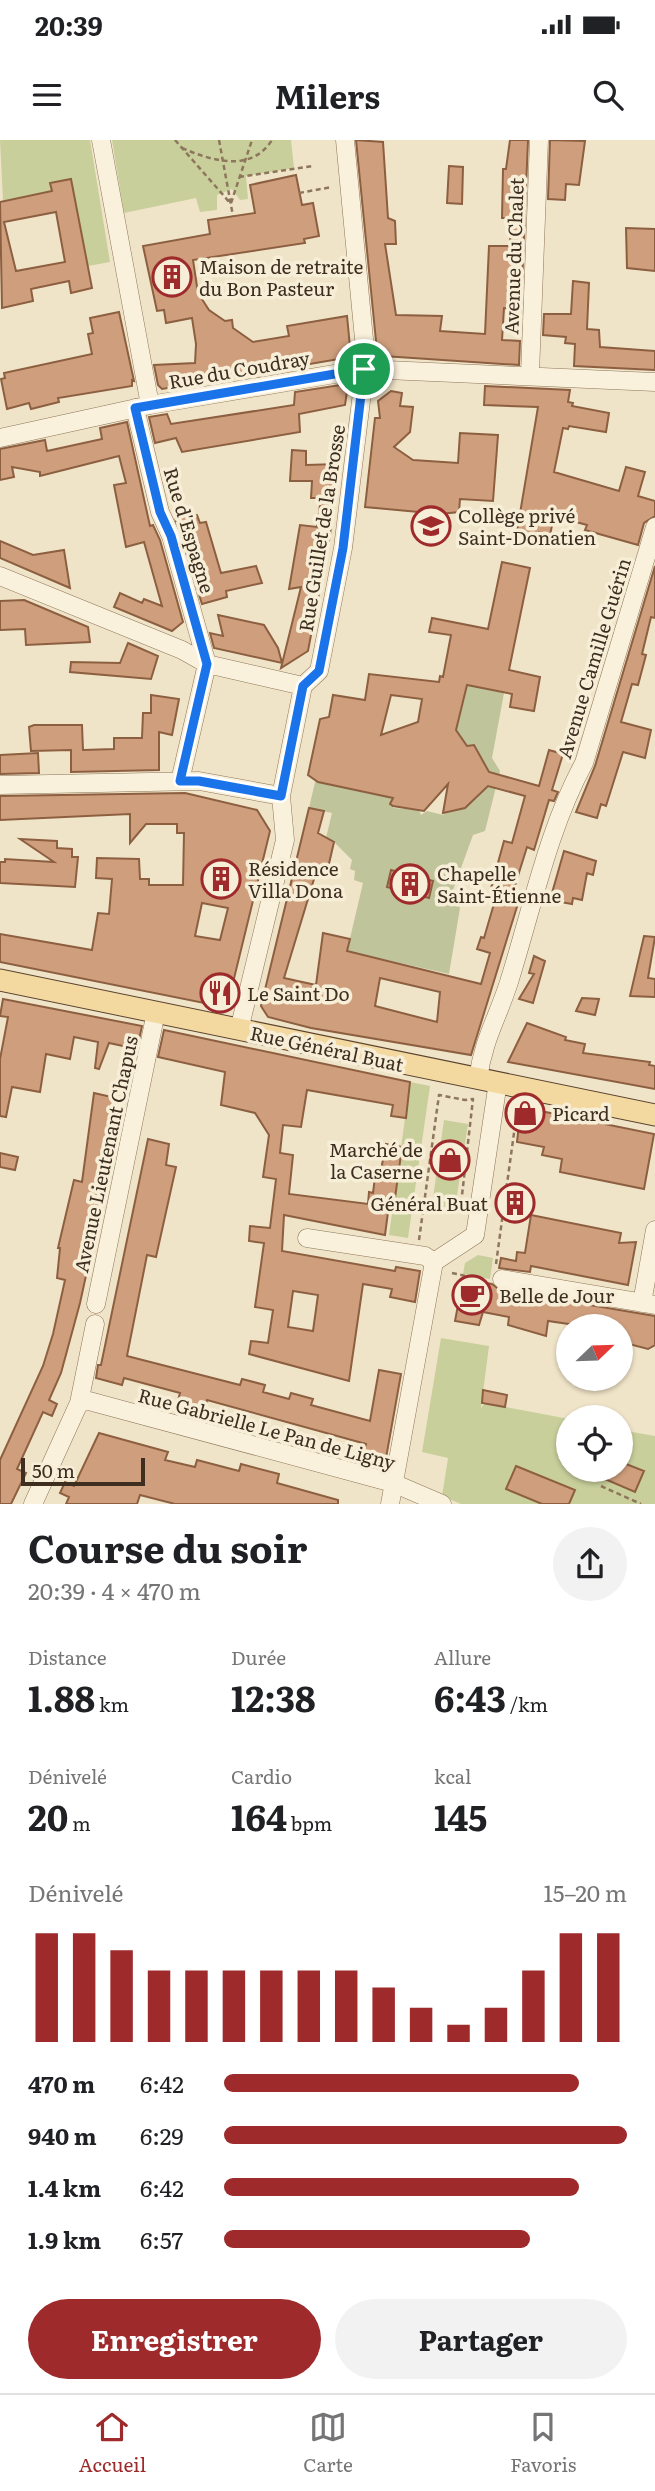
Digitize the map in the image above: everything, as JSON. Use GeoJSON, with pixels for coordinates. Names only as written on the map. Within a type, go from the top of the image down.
{"type":"FeatureCollection","features":[{"type":"Feature","properties":{"kind":"main road","name":"Rue Général Buat"},"geometry":{"type":"LineString","coordinates":[[0,981],[239,1030],[486,1090],[655,1115]]}},
{"type":"Feature","properties":{"kind":"street","name":"Rue d'Espagne"},"geometry":{"type":"LineString","coordinates":[[102,140],[133,313],[143,407],[160,512],[171,536],[207,664]]}},
{"type":"Feature","properties":{"kind":"street","name":"Rue Guillet de la Brosse"},"geometry":{"type":"LineString","coordinates":[[303,686],[319,671],[338,574],[364,369],[345,140]]}},
{"type":"Feature","properties":{"kind":"street","name":"Avenue du Chalet"},"geometry":{"type":"LineString","coordinates":[[530,374],[539,140]]}},
{"type":"Feature","properties":{"kind":"street","name":"Rue du Coudray"},"geometry":{"type":"LineString","coordinates":[[0,438],[143,407],[364,369],[530,374],[655,382]]}},
{"type":"Feature","properties":{"kind":"street","name":"Avenue Camille Guérin"},"geometry":{"type":"LineString","coordinates":[[430,1259],[475,1235],[486,1090],[482,1048],[507,989],[565,797],[584,763],[655,527]]}},
{"type":"Feature","properties":{"kind":"street"},"geometry":{"type":"LineString","coordinates":[[0,576],[182,650],[207,664],[303,686],[281,796],[285,839],[239,1030]]}},
{"type":"Feature","properties":{"kind":"street"},"geometry":{"type":"LineString","coordinates":[[180,781],[207,664]]}},
{"type":"Feature","properties":{"kind":"street"},"geometry":{"type":"LineString","coordinates":[[0,785],[199,781],[281,796]]}},
{"type":"Feature","properties":{"kind":"street","name":"Avenue Lieutenant Chapus"},"geometry":{"type":"LineString","coordinates":[[96,1304],[156,1012]]}},
{"type":"Feature","properties":{"kind":"street"},"geometry":{"type":"LineString","coordinates":[[497,1277],[648,1304],[655,1230]]}},
{"type":"Feature","properties":{"kind":"street"},"geometry":{"type":"LineString","coordinates":[[307,1238],[430,1259],[390,1504]]}},
{"type":"Feature","properties":{"kind":"street"},"geometry":{"type":"LineString","coordinates":[[33,1504],[79,1403],[95,1324]]}},
{"type":"Feature","properties":{"kind":"street","name":"Rue Gabrielle Le Pan de Ligny"},"geometry":{"type":"LineString","coordinates":[[79,1403],[89,1401],[393,1483],[442,1504]]}},
{"type":"Feature","properties":{"kind":"path"},"geometry":{"type":"LineString","coordinates":[[175,140],[230,204]]}},
{"type":"Feature","properties":{"kind":"path"},"geometry":{"type":"LineString","coordinates":[[219,140],[233,216]]}},
{"type":"Feature","properties":{"kind":"path"},"geometry":{"type":"LineString","coordinates":[[230,204],[252,140]]}},
{"type":"Feature","properties":{"kind":"path"},"geometry":{"type":"LineString","coordinates":[[182,148],[222,160],[245,161],[266,150],[272,140]]}},
{"type":"Feature","properties":{"kind":"path"},"geometry":{"type":"LineString","coordinates":[[239,177],[313,166]]}},
{"type":"Feature","properties":{"kind":"path"},"geometry":{"type":"LineString","coordinates":[[299,193],[349,184]]}},
{"type":"Feature","properties":{"kind":"path"},"geometry":{"type":"LineString","coordinates":[[460,1208],[486,1090]]}},
{"type":"Feature","properties":{"kind":"path"},"geometry":{"type":"LineString","coordinates":[[430,1259],[419,1239],[439,1096],[465,1100],[486,1090],[517,1104],[497,1277],[452,1273]]}},
{"type":"Feature","properties":{"kind":"path"},"geometry":{"type":"LineString","coordinates":[[601,1486],[641,1504]]}},
{"type":"Feature","properties":{"kind":"green space"},"geometry":{"type":"Polygon","coordinates":[[[0,140],[90,140],[110,262],[88,266],[71,179],[51,183],[52,191],[3,201],[0,140]]]}},
{"type":"Feature","properties":{"kind":"green space"},"geometry":{"type":"Polygon","coordinates":[[[112,140],[291,140],[294,168],[246,176],[248,199],[240,200],[232,189],[217,195],[217,210],[200,212],[196,198],[124,213],[112,140]]]}},
{"type":"Feature","properties":{"kind":"green space"},"geometry":{"type":"Polygon","coordinates":[[[464,684],[504,693],[492,758],[500,771],[485,831],[473,835],[453,890],[460,908],[449,974],[347,951],[363,883],[354,880],[355,871],[350,869],[352,860],[334,842],[326,838],[332,813],[309,808],[316,778],[345,788],[396,796],[393,808],[419,810],[421,815],[427,811],[443,815],[447,811],[463,808],[478,797],[464,746],[454,736],[464,684]]]}},
{"type":"Feature","properties":{"kind":"green space"},"geometry":{"type":"Polygon","coordinates":[[[410,1082],[430,1086],[408,1238],[389,1235],[410,1082]]]}},
{"type":"Feature","properties":{"kind":"green space"},"geometry":{"type":"Polygon","coordinates":[[[444,1120],[468,1124],[454,1215],[431,1212],[444,1120]]]}},
{"type":"Feature","properties":{"kind":"green space"},"geometry":{"type":"Polygon","coordinates":[[[478,1255],[493,1258],[490,1279],[463,1274],[465,1263],[478,1255]]]}},
{"type":"Feature","properties":{"kind":"green space"},"geometry":{"type":"Polygon","coordinates":[[[441,1338],[489,1346],[481,1408],[485,1403],[556,1417],[556,1482],[633,1482],[633,1432],[655,1436],[655,1504],[461,1504],[442,1496],[448,1458],[422,1452],[441,1338]]]}},
{"type":"Feature","properties":{"kind":"building"},"geometry":{"type":"Polygon","coordinates":[[[356,140],[383,142],[388,218],[395,221],[396,244],[385,244],[396,315],[442,316],[440,331],[485,334],[489,246],[510,246],[511,218],[502,218],[503,169],[506,169],[510,140],[528,140],[521,310],[504,308],[502,340],[520,341],[519,365],[383,356],[377,351],[356,140]]]}},
{"type":"Feature","properties":{"kind":"building"},"geometry":{"type":"Polygon","coordinates":[[[550,140],[585,141],[579,185],[566,184],[565,200],[548,199],[550,140]]]}},
{"type":"Feature","properties":{"kind":"building"},"geometry":{"type":"Polygon","coordinates":[[[449,166],[463,167],[462,204],[447,203],[449,166]]]}},
{"type":"Feature","properties":{"kind":"building","name":"Maison de retraite du Bon Pasteur"},"geometry":{"type":"Polygon","coordinates":[[[296,175],[302,205],[313,203],[319,236],[304,239],[305,243],[193,260],[198,293],[209,310],[225,321],[232,320],[233,328],[253,342],[289,336],[287,326],[347,316],[351,357],[162,389],[158,385],[154,365],[195,363],[196,344],[192,318],[166,323],[164,310],[157,311],[143,246],[210,234],[208,220],[255,213],[250,185],[296,175]]]}},
{"type":"Feature","properties":{"kind":"building"},"geometry":{"type":"Polygon","coordinates":[[[71,179],[92,288],[71,293],[69,281],[31,289],[33,301],[2,308],[0,202],[52,191],[50,183],[71,179]],[[56,212],[4,222],[16,271],[65,262],[56,212]]]}},
{"type":"Feature","properties":{"kind":"building"},"geometry":{"type":"Polygon","coordinates":[[[626,228],[655,229],[655,271],[627,268],[626,228]]]}},
{"type":"Feature","properties":{"kind":"building"},"geometry":{"type":"Polygon","coordinates":[[[573,281],[589,283],[587,329],[599,330],[600,347],[655,351],[655,370],[574,366],[575,344],[565,343],[566,337],[543,335],[544,314],[571,314],[573,281]]]}},
{"type":"Feature","properties":{"kind":"building"},"geometry":{"type":"Polygon","coordinates":[[[119,312],[134,381],[132,380],[132,386],[58,398],[59,402],[31,409],[29,403],[7,409],[1,379],[5,378],[4,373],[92,354],[88,334],[93,333],[90,318],[119,312]]]}},
{"type":"Feature","properties":{"kind":"building"},"geometry":{"type":"Polygon","coordinates":[[[340,385],[347,392],[345,405],[299,414],[300,432],[182,452],[176,438],[155,443],[149,417],[167,414],[171,424],[294,405],[295,392],[340,385]]]}},
{"type":"Feature","properties":{"kind":"building"},"geometry":{"type":"Polygon","coordinates":[[[485,386],[570,390],[568,402],[573,403],[572,406],[609,413],[606,432],[569,426],[568,429],[563,428],[554,472],[619,491],[626,467],[645,472],[638,496],[655,501],[655,516],[644,523],[638,545],[585,530],[587,525],[554,516],[550,535],[539,532],[537,541],[516,537],[538,407],[484,405],[485,386]]]}},
{"type":"Feature","properties":{"kind":"building"},"geometry":{"type":"Polygon","coordinates":[[[391,391],[402,393],[400,406],[413,407],[410,432],[394,447],[413,460],[458,463],[460,433],[498,435],[493,501],[460,499],[459,512],[440,514],[365,507],[375,418],[380,418],[378,401],[391,391]]]}},
{"type":"Feature","properties":{"kind":"building"},"geometry":{"type":"Polygon","coordinates":[[[127,422],[150,526],[153,525],[160,540],[183,622],[172,631],[114,607],[120,593],[142,603],[144,599],[162,606],[144,542],[126,547],[114,485],[126,483],[119,456],[40,476],[40,472],[12,467],[14,477],[0,480],[0,449],[45,440],[47,451],[102,439],[100,428],[127,422]]]}},
{"type":"Feature","properties":{"kind":"building"},"geometry":{"type":"Polygon","coordinates":[[[292,450],[306,451],[306,465],[338,464],[330,535],[308,651],[281,668],[301,587],[289,589],[300,525],[317,527],[321,498],[311,498],[312,481],[290,481],[292,450]]]}},
{"type":"Feature","properties":{"kind":"building"},"geometry":{"type":"Polygon","coordinates":[[[183,512],[197,515],[200,523],[206,522],[221,573],[256,566],[262,583],[226,591],[227,597],[202,604],[175,518],[183,512]]]}},
{"type":"Feature","properties":{"kind":"building"},"geometry":{"type":"Polygon","coordinates":[[[0,541],[33,555],[64,550],[70,588],[0,558],[0,541]]]}},
{"type":"Feature","properties":{"kind":"building"},"geometry":{"type":"Polygon","coordinates":[[[502,562],[530,568],[509,670],[540,677],[534,711],[510,707],[512,694],[467,685],[456,730],[467,746],[474,745],[489,772],[539,786],[549,750],[563,754],[552,790],[558,792],[554,801],[549,800],[534,850],[527,847],[512,895],[520,897],[471,1055],[311,1028],[268,1017],[261,1006],[309,808],[324,811],[318,833],[334,842],[328,868],[318,866],[284,978],[316,985],[323,933],[350,939],[347,951],[481,984],[490,953],[477,949],[481,937],[484,938],[498,890],[491,888],[504,841],[512,843],[525,796],[488,786],[465,808],[443,813],[448,784],[424,811],[393,806],[390,804],[393,798],[318,782],[308,775],[320,719],[329,717],[333,695],[365,700],[369,674],[439,682],[440,676],[443,677],[451,635],[429,632],[432,618],[488,629],[502,562]],[[391,695],[381,735],[418,722],[422,699],[391,695]],[[380,978],[375,1006],[437,1022],[440,992],[380,978]]]}},
{"type":"Feature","properties":{"kind":"building"},"geometry":{"type":"Polygon","coordinates":[[[655,566],[655,618],[651,617],[642,654],[646,655],[638,685],[632,684],[621,722],[651,730],[645,758],[623,752],[606,806],[601,804],[597,818],[576,812],[595,766],[655,566]]]}},
{"type":"Feature","properties":{"kind":"building"},"geometry":{"type":"Polygon","coordinates":[[[24,600],[88,627],[90,642],[26,645],[25,629],[0,630],[0,601],[24,600]]]}},
{"type":"Feature","properties":{"kind":"building"},"geometry":{"type":"Polygon","coordinates":[[[218,615],[264,625],[278,648],[282,663],[214,648],[210,633],[223,636],[218,615]]]}},
{"type":"Feature","properties":{"kind":"building"},"geometry":{"type":"Polygon","coordinates":[[[128,643],[158,656],[151,679],[70,672],[71,662],[120,663],[128,643]]]}},
{"type":"Feature","properties":{"kind":"building"},"geometry":{"type":"Polygon","coordinates":[[[151,695],[179,699],[172,735],[159,732],[159,770],[71,772],[71,750],[31,751],[29,727],[34,725],[82,725],[83,750],[114,749],[114,738],[142,738],[143,713],[151,713],[151,695]]]}},
{"type":"Feature","properties":{"kind":"building"},"geometry":{"type":"Polygon","coordinates":[[[38,753],[39,773],[0,774],[0,755],[38,753]]]}},
{"type":"Feature","properties":{"kind":"building"},"geometry":{"type":"Polygon","coordinates":[[[185,793],[257,810],[270,831],[229,999],[219,1006],[0,962],[0,934],[92,950],[98,913],[109,914],[112,879],[96,878],[97,858],[139,859],[140,879],[149,879],[149,885],[183,885],[184,833],[177,833],[177,824],[146,824],[130,843],[130,814],[0,820],[0,796],[185,793]],[[202,903],[195,936],[220,940],[228,908],[202,903]]]}},
{"type":"Feature","properties":{"kind":"building"},"geometry":{"type":"Polygon","coordinates":[[[20,839],[57,841],[57,848],[72,849],[72,857],[78,857],[75,887],[0,883],[0,862],[5,862],[5,859],[54,862],[20,839]]]}},
{"type":"Feature","properties":{"kind":"building"},"geometry":{"type":"Polygon","coordinates":[[[564,851],[596,861],[593,875],[587,873],[582,900],[573,898],[572,904],[550,900],[564,851]]]}},
{"type":"Feature","properties":{"kind":"building","name":"Chapelle Saint-Étienne"},"geometry":{"type":"Polygon","coordinates":[[[391,870],[433,881],[429,898],[387,887],[391,870]]]}},
{"type":"Feature","properties":{"kind":"building"},"geometry":{"type":"Polygon","coordinates":[[[644,936],[655,937],[648,978],[655,979],[655,997],[630,996],[644,936]]]}},
{"type":"Feature","properties":{"kind":"building"},"geometry":{"type":"Polygon","coordinates":[[[534,956],[545,961],[533,1003],[519,999],[534,974],[529,973],[534,956]]]}},
{"type":"Feature","properties":{"kind":"building"},"geometry":{"type":"Polygon","coordinates":[[[582,998],[599,999],[595,1015],[576,1011],[582,998]]]}},
{"type":"Feature","properties":{"kind":"building"},"geometry":{"type":"Polygon","coordinates":[[[3,999],[142,1026],[137,1049],[109,1043],[99,1069],[95,1068],[98,1042],[74,1037],[70,1059],[46,1054],[40,1092],[12,1087],[6,1117],[0,1116],[0,1059],[8,1017],[0,1016],[3,999]]]}},
{"type":"Feature","properties":{"kind":"building"},"geometry":{"type":"Polygon","coordinates":[[[527,1023],[566,1037],[565,1040],[585,1044],[583,1053],[650,1062],[649,1065],[655,1066],[655,1089],[508,1062],[527,1023]]]}},
{"type":"Feature","properties":{"kind":"building"},"geometry":{"type":"Polygon","coordinates":[[[164,1030],[410,1082],[406,1118],[391,1116],[393,1105],[307,1090],[301,1127],[283,1125],[280,1153],[293,1155],[289,1194],[368,1204],[369,1192],[373,1193],[376,1169],[381,1170],[386,1144],[402,1147],[395,1198],[390,1197],[385,1235],[284,1215],[282,1251],[395,1271],[396,1267],[420,1271],[415,1302],[390,1297],[392,1289],[363,1284],[349,1381],[249,1354],[251,1341],[268,1343],[273,1310],[255,1307],[264,1243],[249,1241],[250,1226],[270,1228],[276,1179],[263,1177],[269,1135],[255,1113],[221,1105],[225,1072],[158,1057],[164,1030]],[[293,1291],[288,1327],[313,1331],[318,1295],[293,1291]]]}},
{"type":"Feature","properties":{"kind":"building"},"geometry":{"type":"Polygon","coordinates":[[[94,1093],[116,1098],[110,1125],[114,1125],[108,1156],[112,1157],[80,1303],[61,1373],[49,1400],[57,1404],[52,1416],[43,1412],[17,1469],[26,1473],[11,1504],[0,1504],[0,1460],[43,1366],[53,1334],[65,1280],[57,1278],[58,1248],[74,1180],[82,1182],[94,1093]]]}},
{"type":"Feature","properties":{"kind":"building"},"geometry":{"type":"Polygon","coordinates":[[[521,1107],[654,1134],[644,1189],[560,1172],[562,1159],[542,1155],[544,1147],[517,1142],[521,1107]]]}},
{"type":"Feature","properties":{"kind":"building"},"geometry":{"type":"Polygon","coordinates":[[[148,1139],[169,1144],[166,1165],[176,1167],[156,1257],[147,1255],[127,1356],[240,1385],[242,1379],[265,1385],[263,1392],[289,1399],[291,1393],[313,1399],[311,1405],[370,1421],[379,1370],[401,1374],[386,1458],[364,1452],[366,1444],[207,1400],[205,1408],[178,1400],[180,1393],[124,1378],[122,1385],[96,1378],[98,1365],[101,1365],[148,1139]]]}},
{"type":"Feature","properties":{"kind":"building"},"geometry":{"type":"Polygon","coordinates":[[[0,1153],[18,1157],[15,1170],[0,1167],[0,1153]]]}},
{"type":"Feature","properties":{"kind":"building"},"geometry":{"type":"Polygon","coordinates":[[[509,1196],[523,1198],[520,1218],[506,1216],[509,1196]]]}},
{"type":"Feature","properties":{"kind":"building"},"geometry":{"type":"Polygon","coordinates":[[[531,1215],[621,1233],[619,1243],[636,1242],[628,1285],[531,1266],[530,1272],[499,1268],[501,1258],[516,1261],[517,1252],[525,1253],[531,1215]]]}},
{"type":"Feature","properties":{"kind":"building"},"geometry":{"type":"Polygon","coordinates":[[[463,1279],[492,1284],[500,1290],[655,1316],[655,1345],[648,1349],[634,1345],[634,1314],[556,1314],[556,1322],[548,1321],[546,1336],[508,1325],[509,1317],[483,1312],[479,1325],[455,1321],[463,1279]]]}},
{"type":"Feature","properties":{"kind":"building"},"geometry":{"type":"Polygon","coordinates":[[[483,1390],[507,1395],[505,1407],[482,1403],[483,1390]]]}},
{"type":"Feature","properties":{"kind":"building"},"geometry":{"type":"Polygon","coordinates":[[[99,1433],[168,1452],[165,1460],[195,1467],[197,1460],[239,1471],[241,1464],[279,1474],[277,1483],[338,1500],[338,1504],[175,1504],[140,1495],[137,1504],[66,1504],[69,1497],[60,1493],[65,1482],[74,1486],[99,1433]]]}},
{"type":"Feature","properties":{"kind":"building"},"geometry":{"type":"Polygon","coordinates":[[[516,1466],[575,1490],[569,1504],[542,1504],[506,1489],[516,1466]]]}},
{"type":"Feature","properties":{"kind":"building"},"geometry":{"type":"Polygon","coordinates":[[[633,1467],[644,1471],[635,1492],[612,1482],[633,1482],[633,1467]]]}},
{"type":"Feature","properties":{"kind":"place","name":"Maison de retraite du Bon Pasteur"},"geometry":{"type":"Point","coordinates":[172,277]}},
{"type":"Feature","properties":{"kind":"place","name":"Collège privé Saint-Donatien"},"geometry":{"type":"Point","coordinates":[431,526]}},
{"type":"Feature","properties":{"kind":"place","name":"Résidence Villa Dona"},"geometry":{"type":"Point","coordinates":[221,879]}},
{"type":"Feature","properties":{"kind":"place","name":"Chapelle Saint-Étienne"},"geometry":{"type":"Point","coordinates":[410,884]}},
{"type":"Feature","properties":{"kind":"place","name":"Le Saint Do"},"geometry":{"type":"Point","coordinates":[220,993]}},
{"type":"Feature","properties":{"kind":"place","name":"Picard"},"geometry":{"type":"Point","coordinates":[525,1113]}},
{"type":"Feature","properties":{"kind":"place","name":"Marché de la Caserne"},"geometry":{"type":"Point","coordinates":[450,1160]}},
{"type":"Feature","properties":{"kind":"place","name":"Général Buat"},"geometry":{"type":"Point","coordinates":[515,1203]}},
{"type":"Feature","properties":{"kind":"place","name":"Belle de Jour"},"geometry":{"type":"Point","coordinates":[472,1295]}},
{"type":"Feature","properties":{"kind":"route"},"geometry":{"type":"LineString","coordinates":[[364,369],[343,548],[319,671],[303,686],[281,796],[199,781],[180,781],[207,664],[171,536],[160,512],[135,408],[364,369]]}}]}
